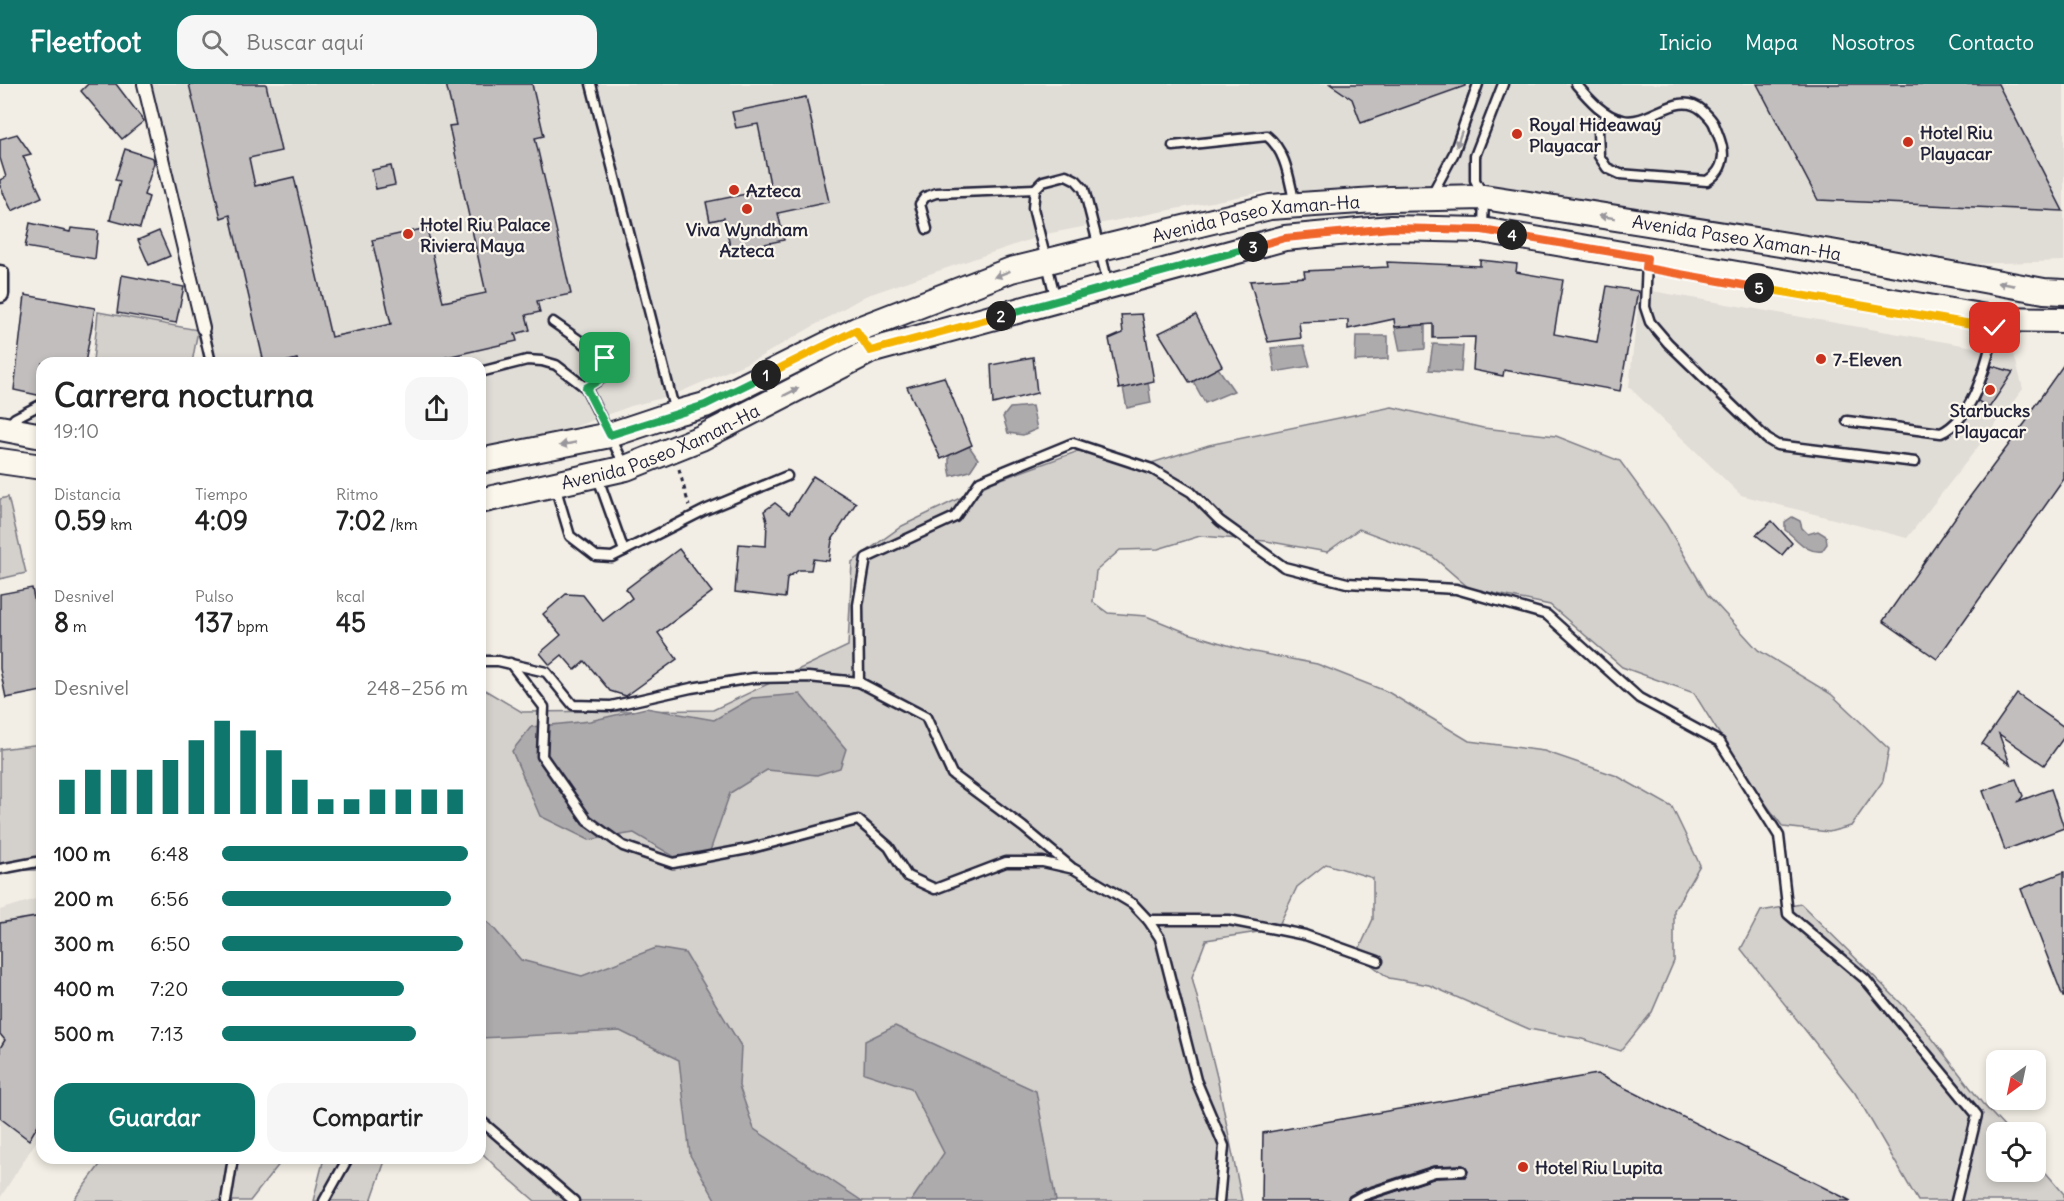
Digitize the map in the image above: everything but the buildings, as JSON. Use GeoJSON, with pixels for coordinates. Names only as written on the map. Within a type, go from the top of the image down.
{"type":"FeatureCollection","features":[{"type":"Feature","properties":{"kind":"main road","name":"Avenida Paseo Xaman-Ha"},"geometry":{"type":"LineString","coordinates":[[486,460],[610,435],[705,405],[863,340],[1011,270],[1270,207],[1390,199],[1484,197],[1831,252],[2044,291],[2064,292]]}},
{"type":"Feature","properties":{"kind":"main road"},"geometry":{"type":"LineString","coordinates":[[1390,199],[1391,228]]}},
{"type":"Feature","properties":{"kind":"main road","name":"Avenida Paseo Xaman-Ha"},"geometry":{"type":"LineString","coordinates":[[486,500],[626,468],[701,438],[863,340],[1056,301],[1285,238],[1391,228],[1482,230],[1998,319],[2064,320]]}},
{"type":"Feature","properties":{"kind":"main road"},"geometry":{"type":"LineString","coordinates":[[1916,304],[1918,268]]}},
{"type":"Feature","properties":{"kind":"main road"},"geometry":{"type":"LineString","coordinates":[[2,428],[36,435]]}},
{"type":"Feature","properties":{"kind":"main road"},"geometry":{"type":"LineString","coordinates":[[0,461],[36,466]]}},
{"type":"Feature","properties":{"kind":"street"},"geometry":{"type":"LineString","coordinates":[[144,84],[203,328]]}},
{"type":"Feature","properties":{"kind":"street"},"geometry":{"type":"LineString","coordinates":[[0,274],[0,294]]}},
{"type":"Feature","properties":{"kind":"lane"},"geometry":{"type":"LineString","coordinates":[[591,84],[676,413]]}},
{"type":"Feature","properties":{"kind":"lane"},"geometry":{"type":"LineString","coordinates":[[1430,198],[1454,153],[1478,84]]}},
{"type":"Feature","properties":{"kind":"lane"},"geometry":{"type":"LineString","coordinates":[[1482,230],[1484,197],[1475,180],[1474,156],[1503,84]]}},
{"type":"Feature","properties":{"kind":"lane"},"geometry":{"type":"LineString","coordinates":[[1576,84],[1608,115],[1625,121],[1639,120],[1678,103],[1696,105],[1711,118],[1723,148],[1722,164],[1716,175],[1707,181],[1620,174],[1607,168],[1599,156],[1598,130],[1608,115]]}},
{"type":"Feature","properties":{"kind":"lane"},"geometry":{"type":"LineString","coordinates":[[1173,146],[1267,136],[1276,143],[1285,161],[1295,205]]}},
{"type":"Feature","properties":{"kind":"lane"},"geometry":{"type":"LineString","coordinates":[[1056,301],[1033,208],[1035,189],[1043,181],[1066,175],[1076,180],[1084,189],[1109,286]]}},
{"type":"Feature","properties":{"kind":"lane"},"geometry":{"type":"LineString","coordinates":[[927,229],[920,204],[925,197],[936,193],[1035,189]]}},
{"type":"Feature","properties":{"kind":"lane"},"geometry":{"type":"LineString","coordinates":[[1647,258],[1645,307],[1650,322],[1668,343],[1767,439],[1777,445],[1915,462]]}},
{"type":"Feature","properties":{"kind":"lane"},"geometry":{"type":"LineString","coordinates":[[1847,421],[1941,433],[1952,428],[1972,400],[1998,319]]}},
{"type":"Feature","properties":{"kind":"lane"},"geometry":{"type":"LineString","coordinates":[[553,322],[605,358],[608,367],[605,376],[586,388]]}},
{"type":"Feature","properties":{"kind":"lane"},"geometry":{"type":"LineString","coordinates":[[203,328],[210,357]]}},
{"type":"Feature","properties":{"kind":"lane"},"geometry":{"type":"LineString","coordinates":[[486,370],[527,360],[556,365],[586,388],[626,468]]}},
{"type":"Feature","properties":{"kind":"lane"},"geometry":{"type":"LineString","coordinates":[[2,428],[36,407]]}},
{"type":"Feature","properties":{"kind":"lane"},"geometry":{"type":"LineString","coordinates":[[859,682],[858,604],[866,558],[955,517],[981,481],[1072,443],[1152,469],[1191,492],[1220,521],[1284,567],[1347,583],[1456,589],[1547,615],[1639,698],[1720,742],[1779,836],[1788,914],[1865,979],[1977,1115],[1956,1201]]}},
{"type":"Feature","properties":{"kind":"lane"},"geometry":{"type":"LineString","coordinates":[[597,475],[624,551]]}},
{"type":"Feature","properties":{"kind":"lane"},"geometry":{"type":"LineString","coordinates":[[554,484],[570,536],[596,556],[612,557],[705,510],[787,476]]}},
{"type":"Feature","properties":{"kind":"lane"},"geometry":{"type":"LineString","coordinates":[[486,661],[510,663],[546,672],[573,705],[611,706],[692,688],[753,678],[808,677],[859,682],[927,717],[951,774],[1023,827],[1074,869],[1133,904],[1160,938],[1196,1080],[1224,1146],[1219,1201]]}},
{"type":"Feature","properties":{"kind":"lane"},"geometry":{"type":"LineString","coordinates":[[510,663],[544,707],[542,756],[587,820],[623,846],[673,863],[748,849],[858,820],[890,847],[907,876],[935,889],[1006,862],[1043,862],[1074,869]]}},
{"type":"Feature","properties":{"kind":"lane"},"geometry":{"type":"LineString","coordinates":[[0,869],[36,862]]}},
{"type":"Feature","properties":{"kind":"lane"},"geometry":{"type":"LineString","coordinates":[[1148,920],[1229,920],[1305,935],[1378,961]]}},
{"type":"Feature","properties":{"kind":"lane"},"geometry":{"type":"LineString","coordinates":[[486,1125],[574,1201]]}},
{"type":"Feature","properties":{"kind":"lane"},"geometry":{"type":"LineString","coordinates":[[226,1201],[232,1164]]}},
{"type":"Feature","properties":{"kind":"lane"},"geometry":{"type":"LineString","coordinates":[[324,1201],[345,1164]]}},
{"type":"Feature","properties":{"kind":"lane"},"geometry":{"type":"LineString","coordinates":[[1353,1201],[1435,1172],[1462,1171]]}},
{"type":"Feature","properties":{"kind":"shaded area"},"geometry":{"type":"Polygon","coordinates":[[[142,84],[2064,84],[2064,261],[1966,264],[1837,238],[1490,187],[1428,185],[1263,192],[1046,234],[865,296],[758,358],[673,395],[631,406],[555,434],[486,447],[486,357],[213,357],[142,84]]]}},
{"type":"Feature","properties":{"kind":"shaded area"},"geometry":{"type":"Polygon","coordinates":[[[1640,289],[2014,354],[2023,389],[1907,538],[1741,495],[1629,387],[1640,289]]]}},
{"type":"Feature","properties":{"kind":"shaded area"},"geometry":{"type":"Polygon","coordinates":[[[98,312],[198,330],[193,357],[93,357],[98,312]]]}},
{"type":"Feature","properties":{"kind":"shaded area"},"geometry":{"type":"Polygon","coordinates":[[[1425,325],[1425,349],[1400,351],[1395,327],[1425,325]]]}},
{"type":"Feature","properties":{"kind":"shaded area"},"geometry":{"type":"Polygon","coordinates":[[[1356,336],[1388,336],[1388,359],[1355,361],[1356,336]]]}},
{"type":"Feature","properties":{"kind":"shaded area"},"geometry":{"type":"Polygon","coordinates":[[[1433,344],[1463,346],[1461,372],[1429,370],[1433,344]]]}},
{"type":"Feature","properties":{"kind":"shaded area"},"geometry":{"type":"Polygon","coordinates":[[[1304,345],[1310,366],[1275,372],[1271,348],[1304,345]]]}},
{"type":"Feature","properties":{"kind":"shaded area"},"geometry":{"type":"Polygon","coordinates":[[[1218,368],[1234,391],[1205,403],[1193,381],[1218,368]]]}},
{"type":"Feature","properties":{"kind":"shaded area"},"geometry":{"type":"Polygon","coordinates":[[[1148,382],[1151,403],[1127,408],[1123,388],[1148,382]]]}},
{"type":"Feature","properties":{"kind":"shaded area"},"geometry":{"type":"Polygon","coordinates":[[[1032,406],[1037,429],[1023,435],[1008,433],[1003,417],[1010,408],[1032,406]]]}},
{"type":"Feature","properties":{"kind":"shaded area"},"geometry":{"type":"Polygon","coordinates":[[[1392,407],[1483,428],[1556,436],[1620,461],[1666,524],[1707,594],[1758,650],[1831,694],[1889,749],[1883,781],[1851,826],[1829,832],[1783,827],[1748,780],[1694,693],[1622,667],[1550,605],[1469,588],[1432,556],[1359,529],[1327,552],[1266,541],[1200,536],[1158,549],[1120,550],[1096,571],[1093,602],[1108,613],[1146,616],[1188,633],[1244,650],[1317,664],[1388,692],[1469,741],[1544,751],[1617,776],[1672,807],[1700,865],[1674,910],[1674,961],[1652,1012],[1621,1051],[1582,1039],[1529,1029],[1429,985],[1389,978],[1357,954],[1373,919],[1373,878],[1326,864],[1297,887],[1280,923],[1258,932],[1206,940],[1192,977],[1217,1077],[1242,1201],[535,1201],[498,1169],[486,1157],[486,691],[522,712],[713,710],[848,646],[852,562],[902,526],[993,482],[1084,449],[1145,465],[1209,445],[1392,407]]]}},
{"type":"Feature","properties":{"kind":"shaded area"},"geometry":{"type":"Polygon","coordinates":[[[969,446],[978,459],[970,471],[951,476],[949,455],[969,446]]]}},
{"type":"Feature","properties":{"kind":"shaded area"},"geometry":{"type":"Polygon","coordinates":[[[8,497],[26,573],[0,579],[0,499],[8,497]]]}},
{"type":"Feature","properties":{"kind":"shaded area"},"geometry":{"type":"Polygon","coordinates":[[[1792,517],[1800,521],[1802,528],[1808,534],[1818,531],[1826,536],[1827,544],[1822,551],[1806,548],[1785,530],[1785,522],[1792,517]]]}},
{"type":"Feature","properties":{"kind":"shaded area"},"geometry":{"type":"Polygon","coordinates":[[[800,694],[846,749],[840,768],[817,775],[767,770],[730,793],[708,857],[685,863],[634,833],[589,840],[540,816],[512,751],[531,727],[590,721],[646,708],[714,720],[752,698],[800,694]]]}},
{"type":"Feature","properties":{"kind":"shaded area"},"geometry":{"type":"Polygon","coordinates":[[[36,745],[36,870],[0,870],[0,749],[36,745]]]}},
{"type":"Feature","properties":{"kind":"shaded area"},"geometry":{"type":"Polygon","coordinates":[[[36,899],[36,1141],[0,1198],[0,910],[36,899]]]}},
{"type":"Feature","properties":{"kind":"shaded area"},"geometry":{"type":"Polygon","coordinates":[[[1801,904],[1918,1020],[1986,1110],[2000,1122],[1986,1122],[1986,1182],[2046,1182],[2046,1173],[2064,1194],[2064,1201],[1918,1201],[1855,1093],[1741,949],[1761,911],[1801,904]]]}},
{"type":"Feature","properties":{"kind":"shaded area"},"geometry":{"type":"Polygon","coordinates":[[[486,921],[521,960],[582,976],[656,948],[685,953],[741,1046],[739,1086],[754,1129],[862,1201],[716,1201],[690,1155],[679,1060],[620,1031],[486,1038],[486,921]]]}},
{"type":"Feature","properties":{"kind":"shaded area"},"geometry":{"type":"Polygon","coordinates":[[[895,1026],[1036,1091],[1056,1201],[911,1201],[944,1153],[911,1088],[864,1073],[865,1041],[895,1026]]]}},
{"type":"Feature","properties":{"kind":"shaded area"},"geometry":{"type":"Polygon","coordinates":[[[101,1164],[279,1164],[250,1201],[73,1201],[101,1164]]]}},
{"type":"Feature","properties":{"kind":"shaded area"},"geometry":{"type":"Polygon","coordinates":[[[322,1164],[384,1164],[371,1201],[313,1201],[322,1164]]]}},
{"type":"Feature","properties":{"kind":"place","name":"Royal Hideaway Playacar"},"geometry":{"type":"Point","coordinates":[1517,134]}},
{"type":"Feature","properties":{"kind":"place","name":"Hotel Riu Playacar"},"geometry":{"type":"Point","coordinates":[1908,142]}},
{"type":"Feature","properties":{"kind":"place","name":"Azteca"},"geometry":{"type":"Point","coordinates":[734,190]}},
{"type":"Feature","properties":{"kind":"place","name":"Viva Wyndham Azteca"},"geometry":{"type":"Point","coordinates":[747,209]}},
{"type":"Feature","properties":{"kind":"place","name":"Hotel Riu Palace Riviera Maya"},"geometry":{"type":"Point","coordinates":[408,234]}},
{"type":"Feature","properties":{"kind":"place","name":"7-Eleven"},"geometry":{"type":"Point","coordinates":[1821,359]}},
{"type":"Feature","properties":{"kind":"place","name":"Starbucks Playacar"},"geometry":{"type":"Point","coordinates":[1990,390]}},
{"type":"Feature","properties":{"kind":"place","name":"Hotel Riu Lupita"},"geometry":{"type":"Point","coordinates":[1523,1167]}},
{"type":"Feature","properties":{"kind":"route"},"geometry":{"type":"LineString","coordinates":[[605,358],[608,367],[605,376],[586,388],[610,435],[705,405],[856,330],[870,351],[1285,238],[1391,228],[1482,230],[1647,258],[1646,268],[1995,328]]}}]}
